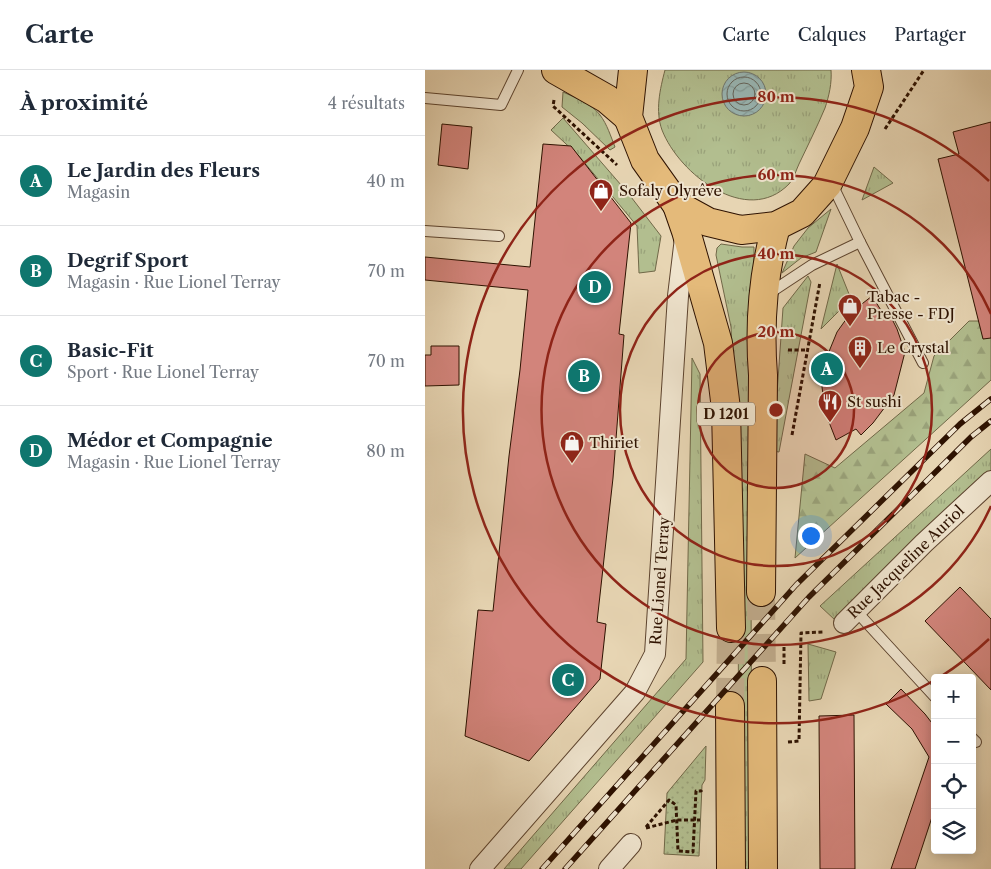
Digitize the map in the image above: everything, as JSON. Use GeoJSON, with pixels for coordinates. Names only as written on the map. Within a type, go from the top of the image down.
{"type":"FeatureCollection","features":[{"type":"Feature","properties":{"kind":"main road"},"geometry":{"type":"LineString","coordinates":[[633,70],[629,107],[645,160],[677,205],[708,222],[741,230],[775,226],[802,214],[827,186],[855,128],[872,76]]}},
{"type":"Feature","properties":{"kind":"main road"},"geometry":{"type":"LineString","coordinates":[[562,71],[607,99],[629,107]]}},
{"type":"Feature","properties":{"kind":"main road","name":"D 1201"},"geometry":{"type":"LineString","coordinates":[[677,205],[718,343],[726,409],[731,628]]}},
{"type":"Feature","properties":{"kind":"main road","name":"D 1201"},"geometry":{"type":"LineString","coordinates":[[761,592],[763,375],[761,350],[763,297],[775,226]]}},
{"type":"Feature","properties":{"kind":"main road"},"geometry":{"type":"LineString","coordinates":[[762,681],[763,869]]}},
{"type":"Feature","properties":{"kind":"main road"},"geometry":{"type":"LineString","coordinates":[[730,706],[731,869]]}},
{"type":"Feature","properties":{"kind":"street","name":"Rue Lionel Terray"},"geometry":{"type":"LineString","coordinates":[[480,869],[635,692],[655,654],[678,296],[685,231]]}},
{"type":"Feature","properties":{"kind":"street","name":"Rue Jacqueline Auriol"},"geometry":{"type":"LineString","coordinates":[[850,617],[924,543],[991,480]]}},
{"type":"Feature","properties":{"kind":"street"},"geometry":{"type":"LineString","coordinates":[[609,869],[631,844]]}},
{"type":"Feature","properties":{"kind":"lane"},"geometry":{"type":"LineString","coordinates":[[425,98],[501,105],[518,70]]}},
{"type":"Feature","properties":{"kind":"lane"},"geometry":{"type":"LineString","coordinates":[[830,179],[860,242],[923,363]]}},
{"type":"Feature","properties":{"kind":"lane"},"geometry":{"type":"LineString","coordinates":[[425,231],[499,236]]}},
{"type":"Feature","properties":{"kind":"lane"},"geometry":{"type":"LineString","coordinates":[[763,297],[812,265],[860,242]]}},
{"type":"Feature","properties":{"kind":"lane"},"geometry":{"type":"LineString","coordinates":[[850,617],[931,693]]}},
{"type":"Feature","properties":{"kind":"path"},"geometry":{"type":"LineString","coordinates":[[885,129],[924,70]]}},
{"type":"Feature","properties":{"kind":"path"},"geometry":{"type":"LineString","coordinates":[[562,71],[553,106],[617,165]]}},
{"type":"Feature","properties":{"kind":"path"},"geometry":{"type":"LineString","coordinates":[[791,437],[825,258]]}},
{"type":"Feature","properties":{"kind":"path"},"geometry":{"type":"LineString","coordinates":[[785,742],[799,741],[801,633],[831,632],[850,617]]}},
{"type":"Feature","properties":{"kind":"path"},"geometry":{"type":"LineString","coordinates":[[631,844],[669,800],[676,805],[678,852],[693,852],[696,791],[701,791],[713,773],[731,767]]}},
{"type":"Feature","properties":{"kind":"path"},"geometry":{"type":"LineString","coordinates":[[645,828],[677,820],[701,820]]}},
{"type":"Feature","properties":{"kind":"green space"},"geometry":{"type":"Polygon","coordinates":[[[665,70],[831,70],[830,89],[825,108],[794,177],[789,184],[772,196],[754,200],[735,197],[716,190],[699,178],[683,163],[671,147],[662,130],[659,108],[660,92],[665,70]]]}},
{"type":"Feature","properties":{"kind":"green space"},"geometry":{"type":"Polygon","coordinates":[[[563,92],[597,111],[605,122],[615,147],[610,150],[562,107],[563,92]]]}},
{"type":"Feature","properties":{"kind":"green space"},"geometry":{"type":"Polygon","coordinates":[[[563,118],[628,193],[661,236],[655,271],[639,273],[637,226],[579,156],[551,130],[563,118]]]}},
{"type":"Feature","properties":{"kind":"green space"},"geometry":{"type":"Polygon","coordinates":[[[874,167],[893,183],[862,200],[874,167]]]}},
{"type":"Feature","properties":{"kind":"green space"},"geometry":{"type":"Polygon","coordinates":[[[831,209],[816,252],[801,258],[782,273],[794,246],[808,228],[831,209]]]}},
{"type":"Feature","properties":{"kind":"green space"},"geometry":{"type":"Polygon","coordinates":[[[721,244],[754,247],[751,578],[752,869],[739,869],[736,434],[731,327],[716,255],[717,248],[721,244]]]}},
{"type":"Feature","properties":{"kind":"green space"},"geometry":{"type":"Polygon","coordinates":[[[837,264],[851,299],[821,329],[837,264]]]}},
{"type":"Feature","properties":{"kind":"green space"},"geometry":{"type":"Polygon","coordinates":[[[808,276],[811,282],[779,452],[773,451],[783,308],[808,276]]]}},
{"type":"Feature","properties":{"kind":"green space"},"geometry":{"type":"Polygon","coordinates":[[[969,321],[991,321],[991,380],[795,558],[805,454],[835,468],[924,393],[934,356],[969,321]]]}},
{"type":"Feature","properties":{"kind":"green space"},"geometry":{"type":"Polygon","coordinates":[[[692,358],[700,374],[703,662],[521,869],[504,869],[686,659],[692,358]]]}},
{"type":"Feature","properties":{"kind":"green space"},"geometry":{"type":"Polygon","coordinates":[[[991,449],[991,471],[835,620],[820,606],[991,449]]]}},
{"type":"Feature","properties":{"kind":"green space"},"geometry":{"type":"Polygon","coordinates":[[[808,644],[836,652],[821,699],[809,701],[808,644]]]}},
{"type":"Feature","properties":{"kind":"green space"},"geometry":{"type":"Polygon","coordinates":[[[706,746],[705,780],[702,785],[699,856],[664,854],[667,793],[706,746]]]}},
{"type":"Feature","properties":{"kind":"water"},"geometry":{"type":"Polygon","coordinates":[[[748,72],[760,78],[765,85],[765,103],[760,110],[753,115],[740,116],[728,110],[723,103],[722,90],[728,78],[735,73],[748,72]]]}},
{"type":"Feature","properties":{"kind":"building"},"geometry":{"type":"Polygon","coordinates":[[[991,122],[991,338],[983,339],[938,159],[959,154],[953,132],[991,122]]]}},
{"type":"Feature","properties":{"kind":"building"},"geometry":{"type":"Polygon","coordinates":[[[442,124],[472,127],[468,169],[438,165],[442,124]]]}},
{"type":"Feature","properties":{"kind":"building"},"geometry":{"type":"Polygon","coordinates":[[[543,144],[571,146],[631,223],[619,334],[624,335],[613,478],[597,622],[606,624],[600,679],[529,761],[465,736],[478,610],[493,611],[528,290],[425,280],[425,257],[530,267],[543,144]]]}},
{"type":"Feature","properties":{"kind":"building","name":"Le Crystal"},"geometry":{"type":"Polygon","coordinates":[[[872,296],[884,315],[889,313],[905,352],[894,395],[873,423],[861,435],[856,429],[836,440],[824,403],[822,387],[824,367],[837,332],[847,318],[872,296]]]}},
{"type":"Feature","properties":{"kind":"building"},"geometry":{"type":"Polygon","coordinates":[[[431,346],[459,346],[459,385],[425,386],[425,355],[431,355],[431,346]]]}},
{"type":"Feature","properties":{"kind":"building"},"geometry":{"type":"Polygon","coordinates":[[[960,587],[991,619],[991,690],[976,674],[925,621],[960,587]]]}},
{"type":"Feature","properties":{"kind":"building"},"geometry":{"type":"Polygon","coordinates":[[[901,689],[931,722],[931,820],[915,869],[891,869],[929,757],[912,729],[886,704],[901,689]]]}},
{"type":"Feature","properties":{"kind":"building"},"geometry":{"type":"Polygon","coordinates":[[[854,715],[855,869],[820,869],[819,716],[854,715]]]}},
{"type":"Feature","properties":{"kind":"tunnel"},"geometry":{"type":"LineString","coordinates":[[761,592],[762,681]]}},
{"type":"Feature","properties":{"kind":"tunnel"},"geometry":{"type":"LineString","coordinates":[[730,706],[731,628]]}},
{"type":"Feature","properties":{"kind":"railway"},"geometry":{"type":"LineString","coordinates":[[542,869],[796,585],[960,424],[991,399]]}},
{"type":"Feature","properties":{"kind":"railway"},"geometry":{"type":"LineString","coordinates":[[565,869],[809,597],[971,437],[991,421]]}},
{"type":"Feature","properties":{"kind":"place","name":"Sofaly Olyrêve"},"geometry":{"type":"Point","coordinates":[601,212]}},
{"type":"Feature","properties":{"kind":"place","name":"Médor et Compagnie"},"geometry":{"type":"Point","coordinates":[595,287]}},
{"type":"Feature","properties":{"kind":"place","name":"Tabac - Presse - FDJ"},"geometry":{"type":"Point","coordinates":[850,327]}},
{"type":"Feature","properties":{"kind":"place","name":"Le Jardin des Fleurs"},"geometry":{"type":"Point","coordinates":[827,369]}},
{"type":"Feature","properties":{"kind":"place","name":"Le Crystal"},"geometry":{"type":"Point","coordinates":[860,369]}},
{"type":"Feature","properties":{"kind":"place","name":"Degrif Sport"},"geometry":{"type":"Point","coordinates":[584,376]}},
{"type":"Feature","properties":{"kind":"place","name":"St sushi"},"geometry":{"type":"Point","coordinates":[830,423]}},
{"type":"Feature","properties":{"kind":"place","name":"Thiriet"},"geometry":{"type":"Point","coordinates":[572,464]}},
{"type":"Feature","properties":{"kind":"place","name":"Basic-Fit"},"geometry":{"type":"Point","coordinates":[568,680]}}]}
